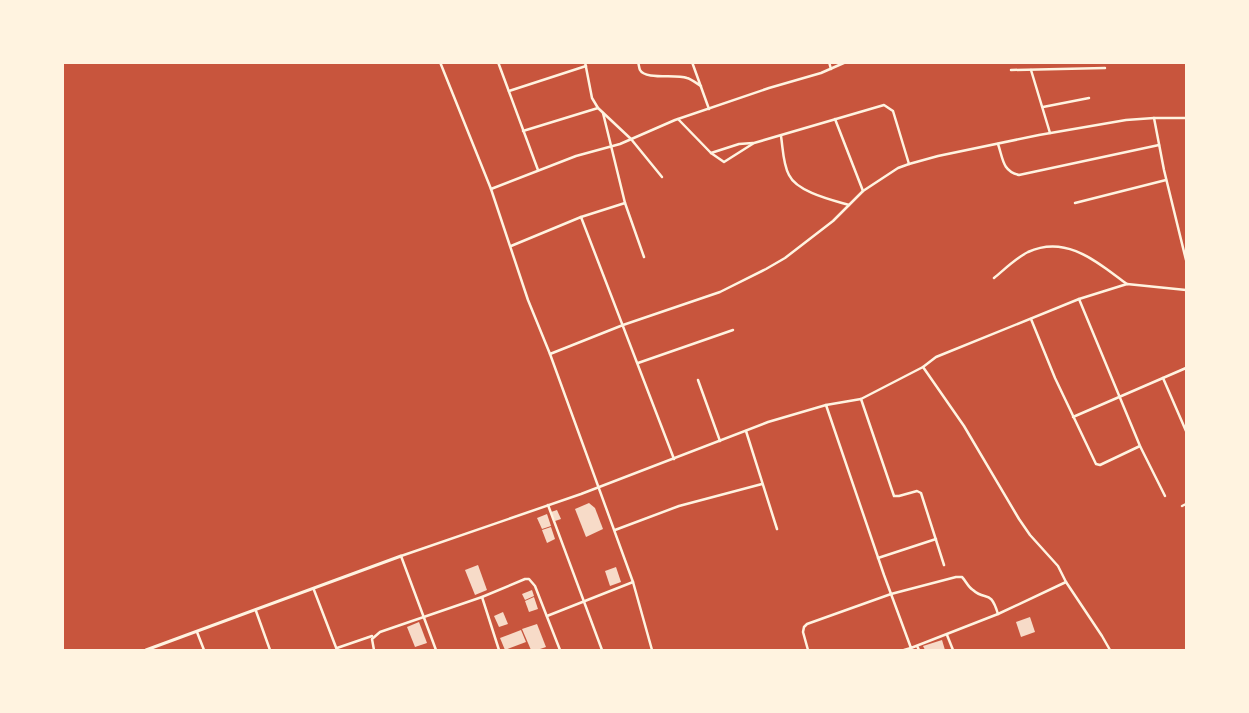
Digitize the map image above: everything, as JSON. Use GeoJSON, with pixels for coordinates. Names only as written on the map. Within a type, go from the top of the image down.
{"type":"FeatureCollection","features":[{"type":"Feature","properties":{"kind":"street"},"geometry":{"type":"LineString","coordinates":[[440,62],[491,189],[528,300],[615,530],[633,582],[652,650],[647,650]]}},
{"type":"Feature","properties":{"kind":"street"},"geometry":{"type":"LineString","coordinates":[[498,62],[538,170]]}},
{"type":"Feature","properties":{"kind":"street"},"geometry":{"type":"LineString","coordinates":[[638,62],[642,73],[659,77],[675,76],[687,78],[701,86]]}},
{"type":"Feature","properties":{"kind":"street"},"geometry":{"type":"LineString","coordinates":[[692,62],[709,109]]}},
{"type":"Feature","properties":{"kind":"street"},"geometry":{"type":"LineString","coordinates":[[829,62],[831,69]]}},
{"type":"Feature","properties":{"kind":"street"},"geometry":{"type":"LineString","coordinates":[[491,189],[576,156],[620,144],[678,119],[831,69],[846,62]]}},
{"type":"Feature","properties":{"kind":"street"},"geometry":{"type":"LineString","coordinates":[[509,92],[586,64],[592,98],[598,108],[631,139],[662,177]]}},
{"type":"Feature","properties":{"kind":"street"},"geometry":{"type":"LineString","coordinates":[[1011,70],[1104,68]]}},
{"type":"Feature","properties":{"kind":"street"},"geometry":{"type":"LineString","coordinates":[[1031,70],[1050,133]]}},
{"type":"Feature","properties":{"kind":"street"},"geometry":{"type":"LineString","coordinates":[[1043,107],[1089,98]]}},
{"type":"Feature","properties":{"kind":"street"},"geometry":{"type":"LineString","coordinates":[[711,153],[738,144],[754,143],[884,105],[893,111],[910,164]]}},
{"type":"Feature","properties":{"kind":"street"},"geometry":{"type":"LineString","coordinates":[[522,131],[598,108]]}},
{"type":"Feature","properties":{"kind":"street"},"geometry":{"type":"LineString","coordinates":[[603,113],[625,203],[644,257]]}},
{"type":"Feature","properties":{"kind":"street"},"geometry":{"type":"LineString","coordinates":[[1154,118],[1166,180],[1186,260]]}},
{"type":"Feature","properties":{"kind":"street"},"geometry":{"type":"LineString","coordinates":[[550,354],[623,325],[720,292],[766,269],[785,258],[833,221],[863,191],[898,168],[1050,133],[1126,120],[1186,118]]}},
{"type":"Feature","properties":{"kind":"street"},"geometry":{"type":"LineString","coordinates":[[678,119],[711,153],[724,162],[754,143]]}},
{"type":"Feature","properties":{"kind":"street"},"geometry":{"type":"LineString","coordinates":[[835,119],[863,191]]}},
{"type":"Feature","properties":{"kind":"street"},"geometry":{"type":"LineString","coordinates":[[780,135],[785,164],[792,180],[798,186],[816,194],[849,205]]}},
{"type":"Feature","properties":{"kind":"street"},"geometry":{"type":"LineString","coordinates":[[998,144],[1006,168],[1011,173],[1019,175],[1159,145]]}},
{"type":"Feature","properties":{"kind":"street"},"geometry":{"type":"LineString","coordinates":[[1075,203],[1166,180]]}},
{"type":"Feature","properties":{"kind":"street"},"geometry":{"type":"LineString","coordinates":[[511,246],[625,203]]}},
{"type":"Feature","properties":{"kind":"street"},"geometry":{"type":"LineString","coordinates":[[581,218],[674,459]]}},
{"type":"Feature","properties":{"kind":"street"},"geometry":{"type":"LineString","coordinates":[[994,278],[1028,252],[1056,246],[1081,252],[1127,284]]}},
{"type":"Feature","properties":{"kind":"street"},"geometry":{"type":"LineString","coordinates":[[146,650],[314,590],[401,556],[548,506],[768,422],[826,405],[861,399],[923,367],[936,357],[1080,300],[1127,284],[1186,290]]}},
{"type":"Feature","properties":{"kind":"street"},"geometry":{"type":"LineString","coordinates":[[1080,300],[1140,446],[1165,496]]}},
{"type":"Feature","properties":{"kind":"street"},"geometry":{"type":"LineString","coordinates":[[1031,319],[1055,378],[1098,465],[1140,446]]}},
{"type":"Feature","properties":{"kind":"street"},"geometry":{"type":"LineString","coordinates":[[638,362],[733,330]]}},
{"type":"Feature","properties":{"kind":"street"},"geometry":{"type":"LineString","coordinates":[[923,367],[964,426],[1019,519],[1030,535],[1058,566],[1066,582],[1110,650]]}},
{"type":"Feature","properties":{"kind":"street"},"geometry":{"type":"LineString","coordinates":[[1073,417],[1186,368]]}},
{"type":"Feature","properties":{"kind":"street"},"geometry":{"type":"LineString","coordinates":[[1163,378],[1186,432]]}},
{"type":"Feature","properties":{"kind":"street"},"geometry":{"type":"LineString","coordinates":[[698,380],[720,441]]}},
{"type":"Feature","properties":{"kind":"street"},"geometry":{"type":"LineString","coordinates":[[861,399],[894,496],[919,491],[944,565]]}},
{"type":"Feature","properties":{"kind":"street"},"geometry":{"type":"LineString","coordinates":[[826,405],[911,648]]}},
{"type":"Feature","properties":{"kind":"street"},"geometry":{"type":"LineString","coordinates":[[746,431],[777,529]]}},
{"type":"Feature","properties":{"kind":"street"},"geometry":{"type":"LineString","coordinates":[[615,530],[679,506],[762,484]]}},
{"type":"Feature","properties":{"kind":"street"},"geometry":{"type":"LineString","coordinates":[[1182,506],[1186,504]]}},
{"type":"Feature","properties":{"kind":"street"},"geometry":{"type":"LineString","coordinates":[[548,506],[602,650]]}},
{"type":"Feature","properties":{"kind":"street"},"geometry":{"type":"LineString","coordinates":[[878,558],[936,539]]}},
{"type":"Feature","properties":{"kind":"street"},"geometry":{"type":"LineString","coordinates":[[401,556],[436,650]]}},
{"type":"Feature","properties":{"kind":"street"},"geometry":{"type":"LineString","coordinates":[[808,650],[803,632],[807,624],[891,594],[940,581],[962,577],[973,591],[989,596],[994,602],[998,614]]}},
{"type":"Feature","properties":{"kind":"street"},"geometry":{"type":"LineString","coordinates":[[314,590],[337,649],[529,579],[535,586],[560,650]]}},
{"type":"Feature","properties":{"kind":"street"},"geometry":{"type":"LineString","coordinates":[[547,616],[633,582]]}},
{"type":"Feature","properties":{"kind":"street"},"geometry":{"type":"LineString","coordinates":[[904,650],[998,614],[1066,582]]}},
{"type":"Feature","properties":{"kind":"street"},"geometry":{"type":"LineString","coordinates":[[482,597],[500,650]]}},
{"type":"Feature","properties":{"kind":"street"},"geometry":{"type":"LineString","coordinates":[[256,611],[270,650]]}},
{"type":"Feature","properties":{"kind":"street"},"geometry":{"type":"LineString","coordinates":[[197,632],[204,650]]}},
{"type":"Feature","properties":{"kind":"street"},"geometry":{"type":"LineString","coordinates":[[947,635],[953,650]]}},
{"type":"Feature","properties":{"kind":"street"},"geometry":{"type":"LineString","coordinates":[[374,636],[371,642],[374,650]]}},
{"type":"Feature","properties":{"kind":"street"},"geometry":{"type":"LineString","coordinates":[[917,646],[919,650]]}},
{"type":"Feature","properties":{"kind":"building"},"geometry":{"type":"Polygon","coordinates":[[[589,503],[595,508],[603,529],[586,537],[575,509],[589,503]]]}},
{"type":"Feature","properties":{"kind":"building"},"geometry":{"type":"Polygon","coordinates":[[[557,510],[561,519],[555,521],[551,512],[557,510]]]}},
{"type":"Feature","properties":{"kind":"building"},"geometry":{"type":"Polygon","coordinates":[[[547,514],[551,526],[542,529],[537,518],[547,514]]]}},
{"type":"Feature","properties":{"kind":"building"},"geometry":{"type":"Polygon","coordinates":[[[551,527],[555,539],[547,543],[542,530],[551,527]]]}},
{"type":"Feature","properties":{"kind":"building"},"geometry":{"type":"Polygon","coordinates":[[[478,565],[487,590],[475,595],[465,570],[478,565]]]}},
{"type":"Feature","properties":{"kind":"building"},"geometry":{"type":"Polygon","coordinates":[[[616,567],[621,582],[610,586],[605,571],[616,567]]]}},
{"type":"Feature","properties":{"kind":"building"},"geometry":{"type":"Polygon","coordinates":[[[532,590],[534,596],[525,600],[522,594],[532,590]]]}},
{"type":"Feature","properties":{"kind":"building"},"geometry":{"type":"Polygon","coordinates":[[[534,597],[538,609],[529,612],[525,601],[534,597]]]}},
{"type":"Feature","properties":{"kind":"building"},"geometry":{"type":"Polygon","coordinates":[[[503,612],[508,624],[499,627],[494,616],[503,612]]]}},
{"type":"Feature","properties":{"kind":"building"},"geometry":{"type":"Polygon","coordinates":[[[1030,617],[1035,632],[1021,637],[1016,622],[1030,617]]]}},
{"type":"Feature","properties":{"kind":"building"},"geometry":{"type":"Polygon","coordinates":[[[419,622],[427,643],[415,647],[407,627],[419,622]]]}},
{"type":"Feature","properties":{"kind":"building"},"geometry":{"type":"Polygon","coordinates":[[[537,624],[546,647],[531,650],[522,629],[537,624]]]}},
{"type":"Feature","properties":{"kind":"building"},"geometry":{"type":"Polygon","coordinates":[[[521,630],[526,642],[505,650],[500,638],[521,630]]]}},
{"type":"Feature","properties":{"kind":"building"},"geometry":{"type":"Polygon","coordinates":[[[942,640],[945,650],[925,650],[923,646],[942,640]]]}}]}
